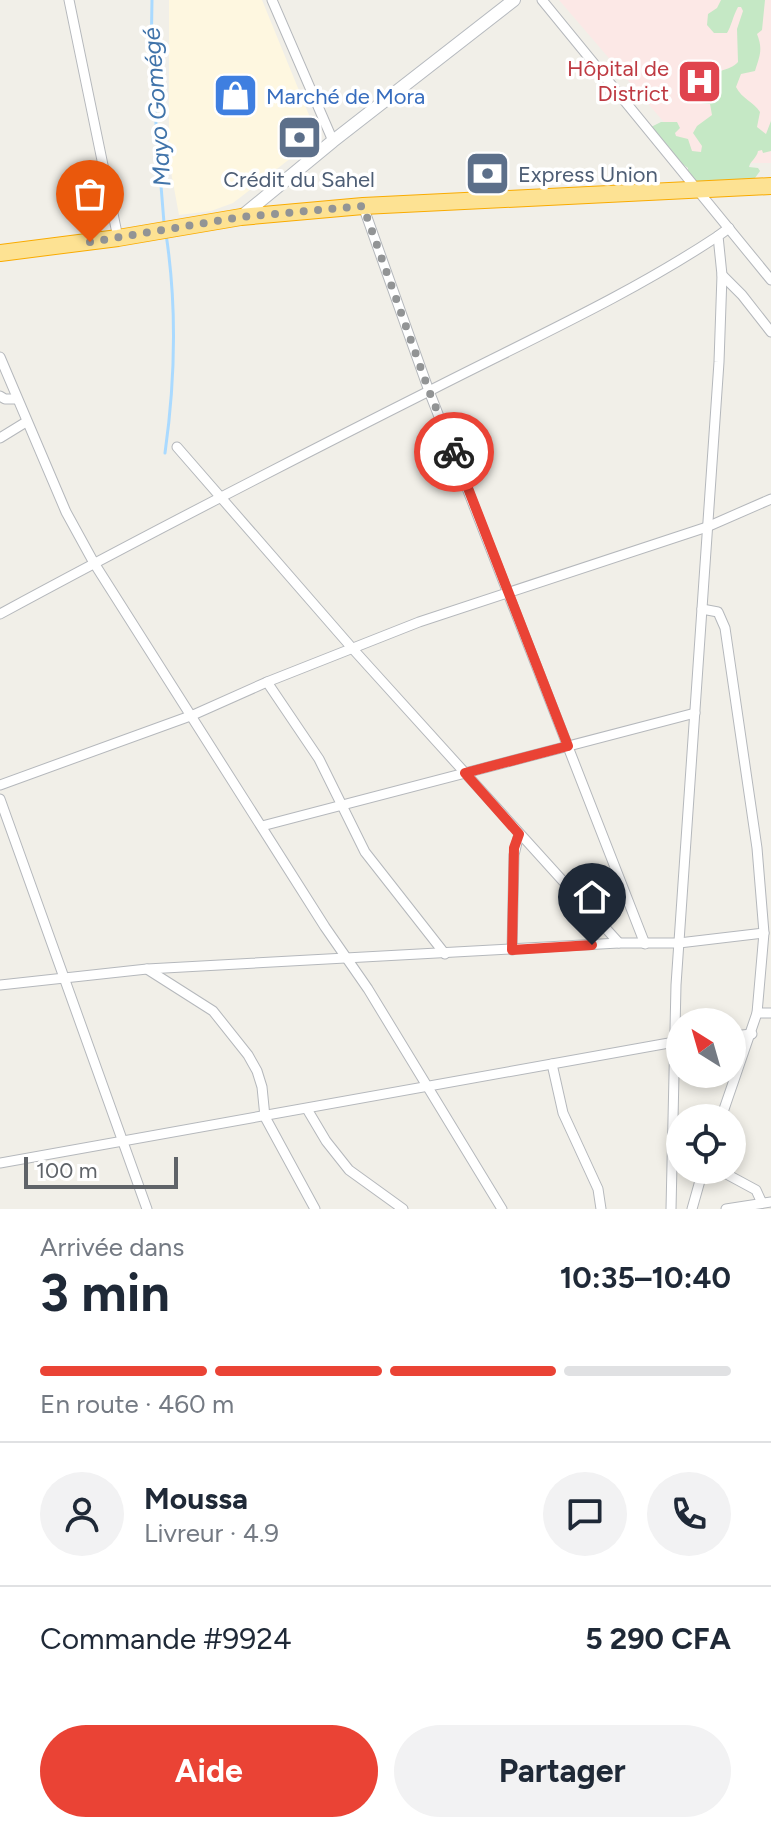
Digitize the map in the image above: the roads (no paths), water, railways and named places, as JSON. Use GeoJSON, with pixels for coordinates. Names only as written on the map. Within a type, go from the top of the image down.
{"type":"FeatureCollection","features":[{"type":"Feature","properties":{"kind":"highway"},"geometry":{"type":"LineString","coordinates":[[0,253],[118,238],[241,217],[363,206],[771,186]]}},
{"type":"Feature","properties":{"kind":"street"},"geometry":{"type":"LineString","coordinates":[[69,0],[118,238]]}},
{"type":"Feature","properties":{"kind":"street"},"geometry":{"type":"LineString","coordinates":[[272,0],[333,141]]}},
{"type":"Feature","properties":{"kind":"street"},"geometry":{"type":"LineString","coordinates":[[241,217],[514,0]]}},
{"type":"Feature","properties":{"kind":"street"},"geometry":{"type":"LineString","coordinates":[[542,0],[771,280]]}},
{"type":"Feature","properties":{"kind":"street"},"geometry":{"type":"LineString","coordinates":[[363,206],[429,391],[645,944]]}},
{"type":"Feature","properties":{"kind":"street"},"geometry":{"type":"LineString","coordinates":[[0,614],[586,312],[729,228]]}},
{"type":"Feature","properties":{"kind":"street"},"geometry":{"type":"LineString","coordinates":[[678,1008],[679,943],[719,362],[722,275],[718,236]]}},
{"type":"Feature","properties":{"kind":"street"},"geometry":{"type":"LineString","coordinates":[[722,275],[771,332]]}},
{"type":"Feature","properties":{"kind":"street"},"geometry":{"type":"LineString","coordinates":[[0,357],[66,512],[94,563],[368,989],[502,1209]]}},
{"type":"Feature","properties":{"kind":"street"},"geometry":{"type":"LineString","coordinates":[[0,396],[16,399]]}},
{"type":"Feature","properties":{"kind":"street"},"geometry":{"type":"LineString","coordinates":[[0,438],[26,422]]}},
{"type":"Feature","properties":{"kind":"street"},"geometry":{"type":"LineString","coordinates":[[177,447],[224,497],[352,648],[619,943]]}},
{"type":"Feature","properties":{"kind":"street"},"geometry":{"type":"LineString","coordinates":[[0,785],[193,715],[352,648],[508,592],[707,527],[771,499]]}},
{"type":"Feature","properties":{"kind":"street"},"geometry":{"type":"LineString","coordinates":[[702,609],[718,612],[725,628],[757,848],[764,933],[757,1013],[726,1104]]}},
{"type":"Feature","properties":{"kind":"street"},"geometry":{"type":"LineString","coordinates":[[267,682],[319,759],[365,852],[445,954]]}},
{"type":"Feature","properties":{"kind":"street"},"geometry":{"type":"LineString","coordinates":[[262,826],[695,713]]}},
{"type":"Feature","properties":{"kind":"street"},"geometry":{"type":"LineString","coordinates":[[0,799],[147,1209]]}},
{"type":"Feature","properties":{"kind":"street"},"geometry":{"type":"LineString","coordinates":[[512,950],[514,848],[519,834]]}},
{"type":"Feature","properties":{"kind":"street"},"geometry":{"type":"LineString","coordinates":[[0,985],[147,969],[345,956],[679,943],[764,933]]}},
{"type":"Feature","properties":{"kind":"street"},"geometry":{"type":"LineString","coordinates":[[147,969],[213,1011],[257,1071],[265,1117],[315,1209]]}},
{"type":"Feature","properties":{"kind":"street"},"geometry":{"type":"LineString","coordinates":[[757,1013],[771,1013]]}},
{"type":"Feature","properties":{"kind":"street"},"geometry":{"type":"LineString","coordinates":[[746,1035],[752,1034]]}},
{"type":"Feature","properties":{"kind":"street"},"geometry":{"type":"LineString","coordinates":[[0,1163],[666,1044]]}},
{"type":"Feature","properties":{"kind":"street"},"geometry":{"type":"LineString","coordinates":[[552,1064],[563,1113],[598,1189],[601,1209]]}},
{"type":"Feature","properties":{"kind":"street"},"geometry":{"type":"LineString","coordinates":[[671,1209],[676,1088]]}},
{"type":"Feature","properties":{"kind":"street"},"geometry":{"type":"LineString","coordinates":[[307,1109],[326,1141],[349,1170],[403,1209]]}},
{"type":"Feature","properties":{"kind":"street"},"geometry":{"type":"LineString","coordinates":[[692,1209],[699,1184]]}},
{"type":"Feature","properties":{"kind":"street"},"geometry":{"type":"LineString","coordinates":[[726,1209],[766,1202],[756,1190],[745,1184]]}},
{"type":"Feature","properties":{"kind":"waterway","name":"Mayo Gomégé"},"geometry":{"type":"LineString","coordinates":[[152,0],[151,61],[164,223]]}},
{"type":"Feature","properties":{"kind":"waterway","name":"Mayo Gomégé"},"geometry":{"type":"LineString","coordinates":[[165,453],[173,344],[172,289],[166,234]]}},
{"type":"Feature","properties":{"kind":"place","name":"Hôpital de District"},"geometry":{"type":"Point","coordinates":[700,81]}},
{"type":"Feature","properties":{"kind":"place","name":"Marché de Mora"},"geometry":{"type":"Point","coordinates":[235,96]}},
{"type":"Feature","properties":{"kind":"place","name":"Crédit du Sahel"},"geometry":{"type":"Point","coordinates":[299,138]}},
{"type":"Feature","properties":{"kind":"place","name":"Express Union"},"geometry":{"type":"Point","coordinates":[487,174]}}]}
